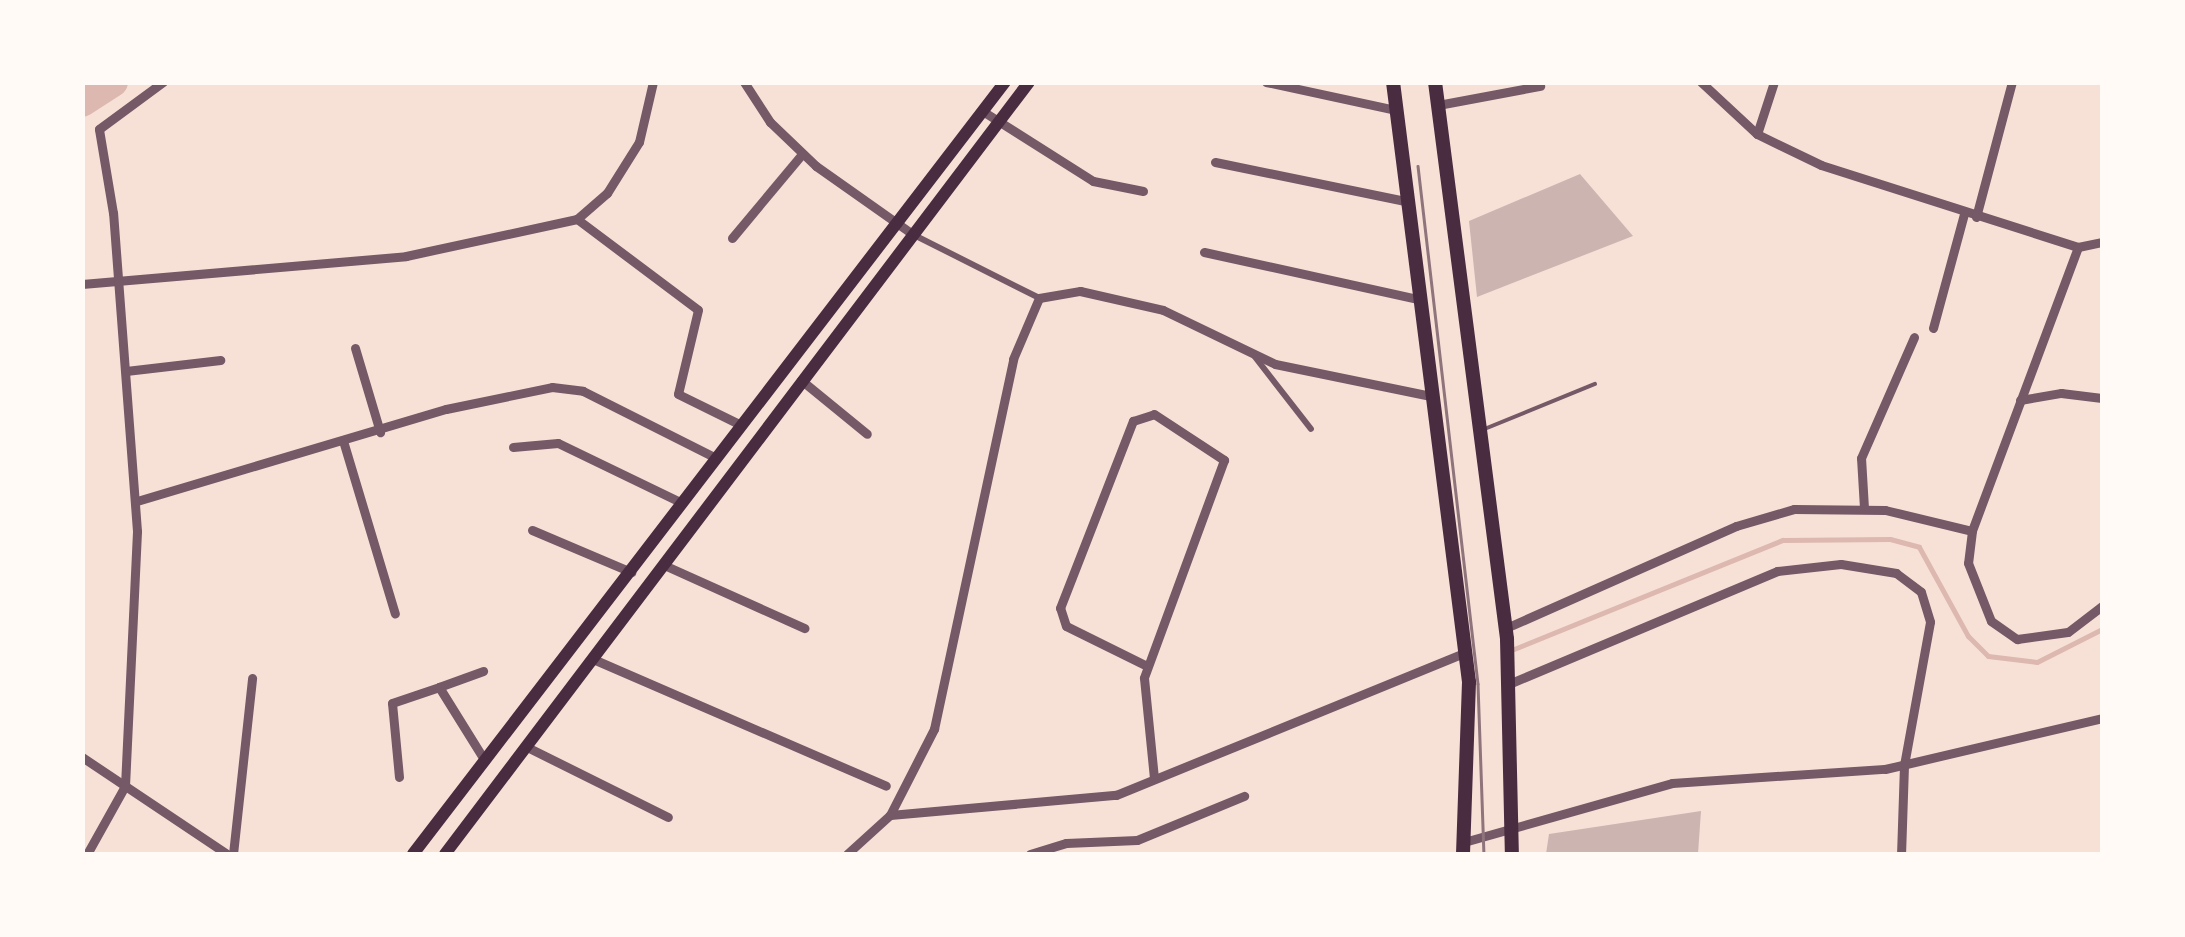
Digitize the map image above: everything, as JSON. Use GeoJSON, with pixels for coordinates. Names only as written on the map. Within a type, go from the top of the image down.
{"type":"FeatureCollection","features":[{"type":"Feature","properties":{"kind":"main road"},"geometry":{"type":"LineString","coordinates":[[413,854],[631,572],[893,222],[1005,82]]}},
{"type":"Feature","properties":{"kind":"main road"},"geometry":{"type":"LineString","coordinates":[[446,854],[911,233],[1029,82]]}},
{"type":"Feature","properties":{"kind":"main road"},"geometry":{"type":"LineString","coordinates":[[1393,82],[1417,299],[1467,655],[1470,701],[1464,848]]}},
{"type":"Feature","properties":{"kind":"main road"},"geometry":{"type":"LineString","coordinates":[[1431,82],[1438,105],[1482,430],[1511,681],[1512,854]]}},
{"type":"Feature","properties":{"kind":"main road"},"geometry":{"type":"LineString","coordinates":[[1431,82],[1445,163]]}},
{"type":"Feature","properties":{"kind":"street"},"geometry":{"type":"LineString","coordinates":[[87,854],[126,786],[137,501],[99,129],[162,82]]}},
{"type":"Feature","properties":{"kind":"street"},"geometry":{"type":"LineString","coordinates":[[82,284],[406,256],[577,219],[606,193],[639,142],[653,82]]}},
{"type":"Feature","properties":{"kind":"street"},"geometry":{"type":"LineString","coordinates":[[744,82],[802,154],[893,222],[1039,298],[1080,291],[1171,312],[1254,357],[1430,396]]}},
{"type":"Feature","properties":{"kind":"street"},"geometry":{"type":"LineString","coordinates":[[1266,82],[1395,110]]}},
{"type":"Feature","properties":{"kind":"street"},"geometry":{"type":"LineString","coordinates":[[1701,82],[1757,134],[1821,165],[1976,218],[2078,247],[2102,243]]}},
{"type":"Feature","properties":{"kind":"street"},"geometry":{"type":"LineString","coordinates":[[1757,134],[1774,82]]}},
{"type":"Feature","properties":{"kind":"street"},"geometry":{"type":"LineString","coordinates":[[1976,218],[2012,82]]}},
{"type":"Feature","properties":{"kind":"street"},"geometry":{"type":"LineString","coordinates":[[1438,105],[1540,86]]}},
{"type":"Feature","properties":{"kind":"street"},"geometry":{"type":"LineString","coordinates":[[984,112],[1094,181],[1143,191]]}},
{"type":"Feature","properties":{"kind":"street"},"geometry":{"type":"LineString","coordinates":[[732,238],[802,154]]}},
{"type":"Feature","properties":{"kind":"street"},"geometry":{"type":"LineString","coordinates":[[1216,162],[1405,201]]}},
{"type":"Feature","properties":{"kind":"street"},"geometry":{"type":"LineString","coordinates":[[1933,328],[1964,214]]}},
{"type":"Feature","properties":{"kind":"street"},"geometry":{"type":"LineString","coordinates":[[577,219],[698,310],[678,394],[740,425]]}},
{"type":"Feature","properties":{"kind":"street"},"geometry":{"type":"LineString","coordinates":[[2078,247],[1972,531],[1968,563],[1979,598],[2008,636],[2053,637],[2102,606]]}},
{"type":"Feature","properties":{"kind":"street"},"geometry":{"type":"LineString","coordinates":[[1204,252],[1417,299]]}},
{"type":"Feature","properties":{"kind":"street"},"geometry":{"type":"LineString","coordinates":[[847,854],[890,815],[934,729],[1013,358],[1039,298]]}},
{"type":"Feature","properties":{"kind":"street"},"geometry":{"type":"LineString","coordinates":[[1864,508],[1861,458],[1914,337]]}},
{"type":"Feature","properties":{"kind":"street"},"geometry":{"type":"LineString","coordinates":[[355,348],[380,432]]}},
{"type":"Feature","properties":{"kind":"street"},"geometry":{"type":"LineString","coordinates":[[1254,357],[1311,429]]}},
{"type":"Feature","properties":{"kind":"street"},"geometry":{"type":"LineString","coordinates":[[126,371],[220,360]]}},
{"type":"Feature","properties":{"kind":"street"},"geometry":{"type":"LineString","coordinates":[[801,380],[867,434]]}},
{"type":"Feature","properties":{"kind":"street"},"geometry":{"type":"LineString","coordinates":[[137,501],[344,444],[446,409],[552,387],[583,391],[716,458]]}},
{"type":"Feature","properties":{"kind":"street"},"geometry":{"type":"LineString","coordinates":[[2020,400],[2061,393],[2102,398]]}},
{"type":"Feature","properties":{"kind":"street"},"geometry":{"type":"LineString","coordinates":[[1147,666],[1066,626],[1060,608],[1134,421],[1154,414],[1221,454],[1224,468],[1147,666],[1154,779]]}},
{"type":"Feature","properties":{"kind":"street"},"geometry":{"type":"LineString","coordinates":[[513,447],[558,443],[682,503]]}},
{"type":"Feature","properties":{"kind":"street"},"geometry":{"type":"LineString","coordinates":[[344,444],[395,614]]}},
{"type":"Feature","properties":{"kind":"street"},"geometry":{"type":"LineString","coordinates":[[1506,634],[1756,518],[1804,508],[1864,508],[1972,531]]}},
{"type":"Feature","properties":{"kind":"street"},"geometry":{"type":"LineString","coordinates":[[532,530],[631,572]]}},
{"type":"Feature","properties":{"kind":"street"},"geometry":{"type":"LineString","coordinates":[[664,564],[804,628]]}},
{"type":"Feature","properties":{"kind":"street"},"geometry":{"type":"LineString","coordinates":[[1511,681],[1776,570],[1841,564],[1886,570],[1920,592],[1930,622],[1904,765],[1901,854]]}},
{"type":"Feature","properties":{"kind":"street"},"geometry":{"type":"LineString","coordinates":[[890,815],[1116,794],[1467,655]]}},
{"type":"Feature","properties":{"kind":"street"},"geometry":{"type":"LineString","coordinates":[[593,659],[886,786]]}},
{"type":"Feature","properties":{"kind":"street"},"geometry":{"type":"LineString","coordinates":[[400,777],[392,703],[483,672]]}},
{"type":"Feature","properties":{"kind":"street"},"geometry":{"type":"LineString","coordinates":[[82,757],[230,854],[252,678]]}},
{"type":"Feature","properties":{"kind":"street"},"geometry":{"type":"LineString","coordinates":[[439,687],[485,761]]}},
{"type":"Feature","properties":{"kind":"street"},"geometry":{"type":"LineString","coordinates":[[1464,848],[1513,826],[1689,780],[1904,765],[2102,718]]}},
{"type":"Feature","properties":{"kind":"street"},"geometry":{"type":"LineString","coordinates":[[529,748],[668,817]]}},
{"type":"Feature","properties":{"kind":"street"},"geometry":{"type":"LineString","coordinates":[[1030,854],[1066,843],[1137,840],[1244,796]]}},
{"type":"Feature","properties":{"kind":"lane"},"geometry":{"type":"LineString","coordinates":[[1482,430],[1595,384]]}},
{"type":"Feature","properties":{"kind":"building"},"geometry":{"type":"Polygon","coordinates":[[[1580,174],[1633,236],[1477,297],[1469,221],[1580,174]]]}},
{"type":"Feature","properties":{"kind":"building"},"geometry":{"type":"Polygon","coordinates":[[[1701,811],[1698,854],[1546,854],[1549,834],[1701,811]]]}},
{"type":"Feature","properties":{"kind":"waterway"},"geometry":{"type":"LineString","coordinates":[[82,102],[113,82]]}},
{"type":"Feature","properties":{"kind":"waterway"},"geometry":{"type":"LineString","coordinates":[[1514,649],[1783,540],[1890,539],[1919,547],[1968,636],[1988,656],[2037,662],[2102,629]]}},
{"type":"Feature","properties":{"kind":"tram line"},"geometry":{"type":"LineString","coordinates":[[1418,166],[1478,684],[1484,854]]}}]}
